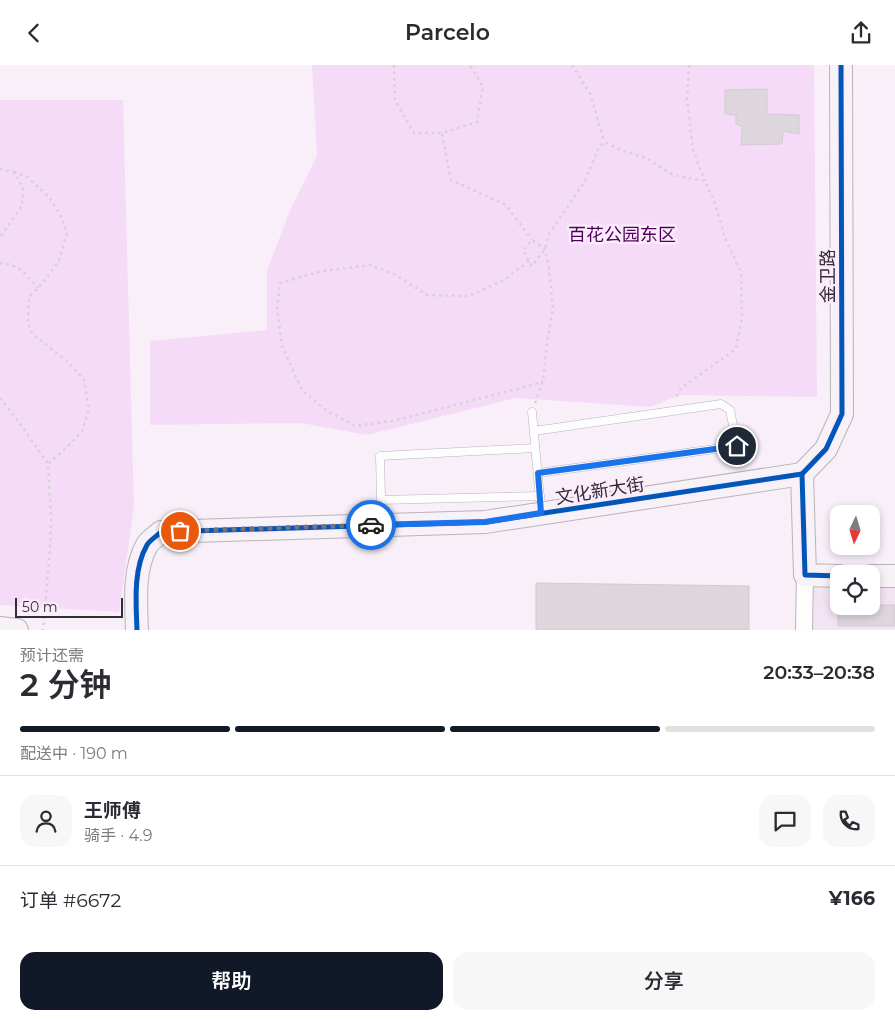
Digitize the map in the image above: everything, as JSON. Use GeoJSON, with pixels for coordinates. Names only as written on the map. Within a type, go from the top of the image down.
{"type":"FeatureCollection","features":[{"type":"Feature","properties":{"kind":"street","name":"金卫路"},"geometry":{"type":"LineString","coordinates":[[802,474],[826,449],[842,414],[841,65]]}},
{"type":"Feature","properties":{"kind":"street","name":"文化新大街"},"geometry":{"type":"LineString","coordinates":[[137,630],[136,594],[140,561],[148,543],[161,532],[485,522],[540,505],[802,474]]}},
{"type":"Feature","properties":{"kind":"street"},"geometry":{"type":"LineString","coordinates":[[802,474],[805,575],[804,630]]}},
{"type":"Feature","properties":{"kind":"street"},"geometry":{"type":"LineString","coordinates":[[805,575],[830,576]]}},
{"type":"Feature","properties":{"kind":"street"},"geometry":{"type":"LineString","coordinates":[[880,576],[895,576]]}},
{"type":"Feature","properties":{"kind":"street"},"geometry":{"type":"LineString","coordinates":[[0,628],[17,630]]}},
{"type":"Feature","properties":{"kind":"lane"},"geometry":{"type":"LineString","coordinates":[[534,431],[721,404],[730,410],[737,446],[538,473]]}},
{"type":"Feature","properties":{"kind":"lane"},"geometry":{"type":"LineString","coordinates":[[532,412],[540,505],[381,500],[380,455],[535,448]]}},
{"type":"Feature","properties":{"kind":"path"},"geometry":{"type":"LineString","coordinates":[[394,65],[395,100],[414,133],[442,133],[477,122],[482,87],[470,65]]}},
{"type":"Feature","properties":{"kind":"path"},"geometry":{"type":"LineString","coordinates":[[572,65],[591,95],[604,142],[648,159],[673,175],[704,181]]}},
{"type":"Feature","properties":{"kind":"path"},"geometry":{"type":"LineString","coordinates":[[671,411],[681,388],[736,349],[742,317],[741,272],[725,238],[714,200],[704,181],[693,150],[687,99],[688,65]]}},
{"type":"Feature","properties":{"kind":"path"},"geometry":{"type":"LineString","coordinates":[[442,133],[451,180],[506,205],[532,240],[545,249],[553,308],[547,342],[544,381],[532,412]]}},
{"type":"Feature","properties":{"kind":"path"},"geometry":{"type":"LineString","coordinates":[[532,240],[523,251],[532,266],[545,249],[549,234],[585,181],[598,149],[604,142]]}},
{"type":"Feature","properties":{"kind":"path"},"geometry":{"type":"LineString","coordinates":[[0,169],[26,176],[49,197],[60,214],[67,233],[59,260],[29,297],[28,323],[32,334],[66,360],[84,380],[89,409],[82,431],[66,449],[48,464]]}},
{"type":"Feature","properties":{"kind":"path"},"geometry":{"type":"LineString","coordinates":[[0,237],[22,206],[23,189],[14,173]]}},
{"type":"Feature","properties":{"kind":"path"},"geometry":{"type":"LineString","coordinates":[[528,261],[504,280],[469,296],[427,295],[396,275],[371,265],[322,271],[280,283],[278,308],[282,345],[302,390],[324,409],[355,426],[392,421],[544,381]]}},
{"type":"Feature","properties":{"kind":"path"},"geometry":{"type":"LineString","coordinates":[[0,263],[10,263],[28,276],[38,288]]}},
{"type":"Feature","properties":{"kind":"path"},"geometry":{"type":"LineString","coordinates":[[0,398],[48,464],[51,518],[43,630]]}},
{"type":"Feature","properties":{"kind":"shaded area"},"geometry":{"type":"Polygon","coordinates":[[[830,587],[830,615],[880,615],[880,587],[895,587],[895,630],[810,630],[810,588],[830,587]]]}},
{"type":"Feature","properties":{"kind":"green space","name":"百花公园东区"},"geometry":{"type":"Polygon","coordinates":[[[312,65],[814,65],[817,397],[680,395],[650,407],[516,398],[367,435],[301,423],[150,425],[150,341],[267,330],[267,271],[289,213],[317,156],[312,65]]]}},
{"type":"Feature","properties":{"kind":"green space"},"geometry":{"type":"Polygon","coordinates":[[[0,100],[123,100],[134,507],[119,612],[0,605],[0,100]]]}},
{"type":"Feature","properties":{"kind":"building"},"geometry":{"type":"Polygon","coordinates":[[[767,89],[767,114],[799,115],[799,134],[783,131],[782,144],[741,145],[742,126],[736,124],[736,115],[725,114],[725,90],[767,89]]]}},
{"type":"Feature","properties":{"kind":"building"},"geometry":{"type":"Polygon","coordinates":[[[536,583],[749,586],[749,630],[536,630],[536,583]]]}},
{"type":"Feature","properties":{"kind":"building"},"geometry":{"type":"Polygon","coordinates":[[[880,605],[895,605],[895,626],[838,626],[838,615],[880,615],[880,605]]]}},
{"type":"Feature","properties":{"kind":"cycle path"},"geometry":{"type":"LineString","coordinates":[[802,474],[826,449],[842,414],[841,65]]}},
{"type":"Feature","properties":{"kind":"cycle path"},"geometry":{"type":"LineString","coordinates":[[137,630],[136,586],[139,565],[147,545],[161,532],[485,522],[802,474],[805,575],[830,576]]}},
{"type":"Feature","properties":{"kind":"way so far"},"geometry":{"type":"LineString","coordinates":[[180,531],[371,525]]}},
{"type":"Feature","properties":{"kind":"route"},"geometry":{"type":"LineString","coordinates":[[371,525],[485,522],[541,513],[538,473],[737,446]]}}]}
